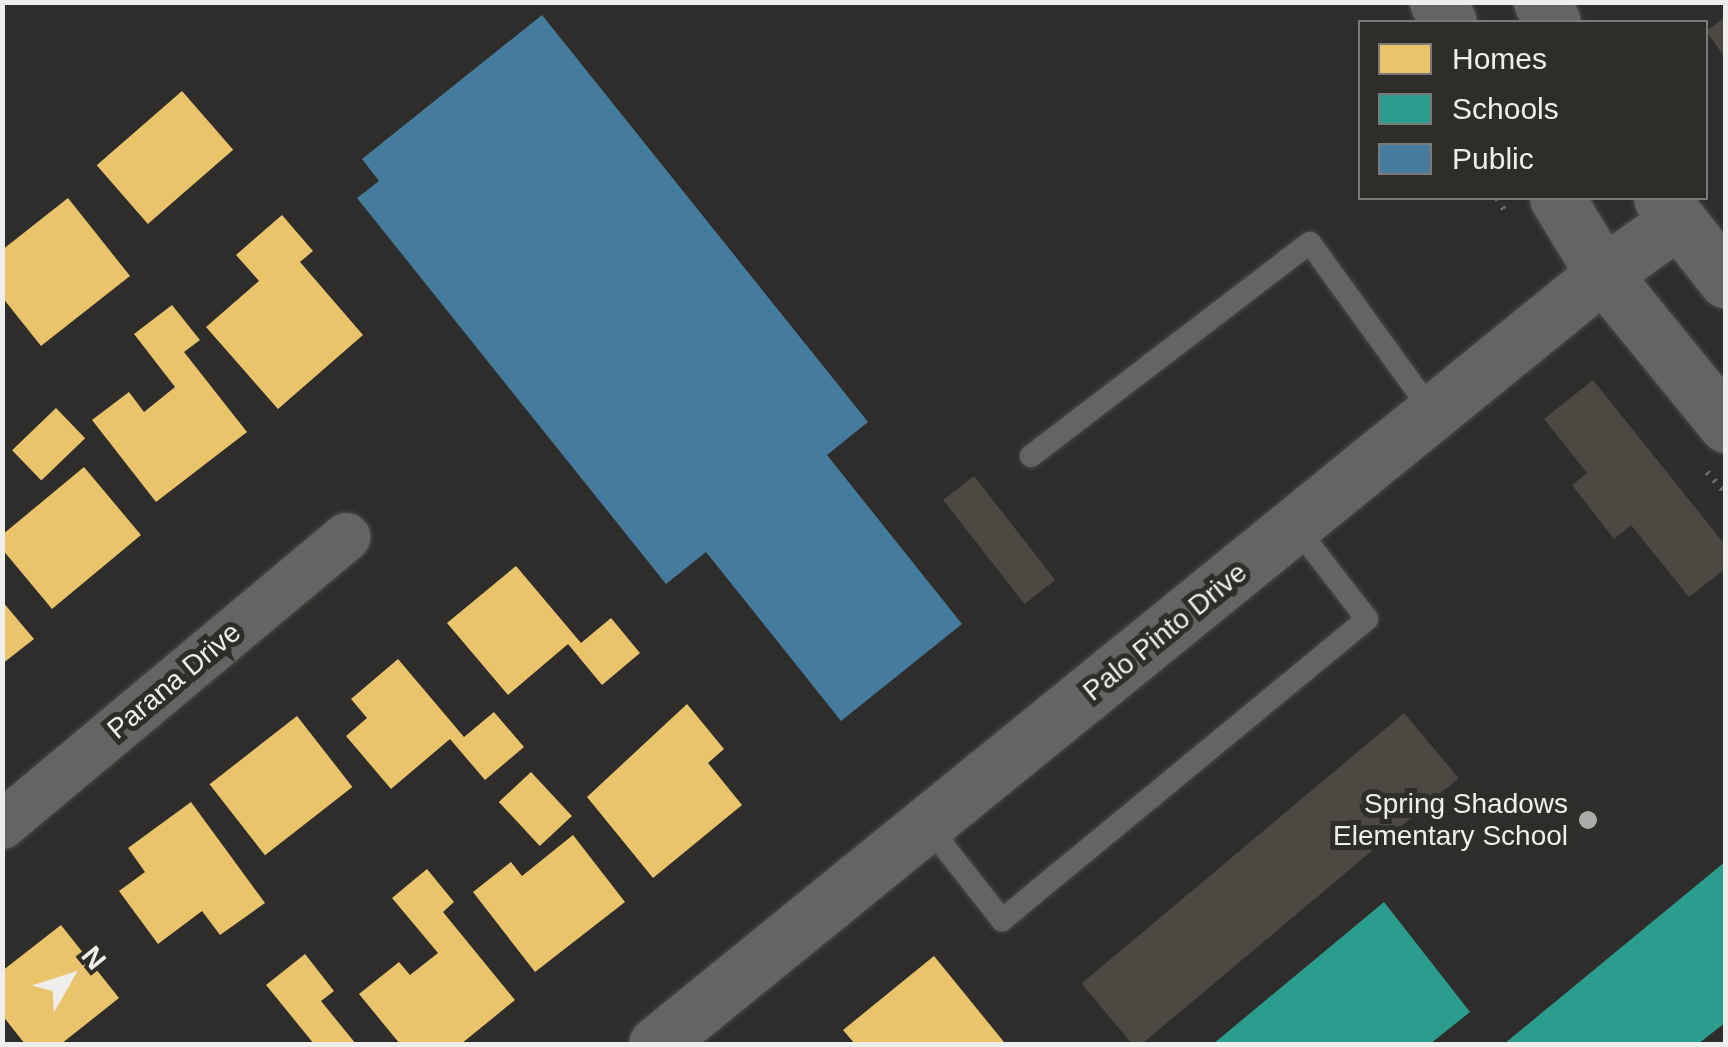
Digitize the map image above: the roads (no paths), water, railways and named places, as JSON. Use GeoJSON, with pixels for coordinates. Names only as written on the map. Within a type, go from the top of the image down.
{"type":"FeatureCollection","features":[{"type":"Feature","properties":{"kind":"street"},"geometry":{"type":"LineString","coordinates":[[1557,200],[1603,274],[1726,425]]}},
{"type":"Feature","properties":{"kind":"street"},"geometry":{"type":"LineString","coordinates":[[1669,210],[1726,282]]}},
{"type":"Feature","properties":{"kind":"street","name":"Palo Pinto Drive"},"geometry":{"type":"LineString","coordinates":[[656,1044],[1603,274],[1669,210]]}},
{"type":"Feature","properties":{"kind":"street","name":"Parana Drive"},"geometry":{"type":"LineString","coordinates":[[2,824],[346,537]]}},
{"type":"Feature","properties":{"kind":"lane"},"geometry":{"type":"LineString","coordinates":[[1030,456],[1310,243],[1433,413]]}},
{"type":"Feature","properties":{"kind":"lane"},"geometry":{"type":"LineString","coordinates":[[928,826],[1002,920],[1367,618],[1295,526]]}},
{"type":"Feature","properties":{"kind":"place","name":"Spring Shadows Elementary School"},"geometry":{"type":"Point","coordinates":[1588,820]}}]}
